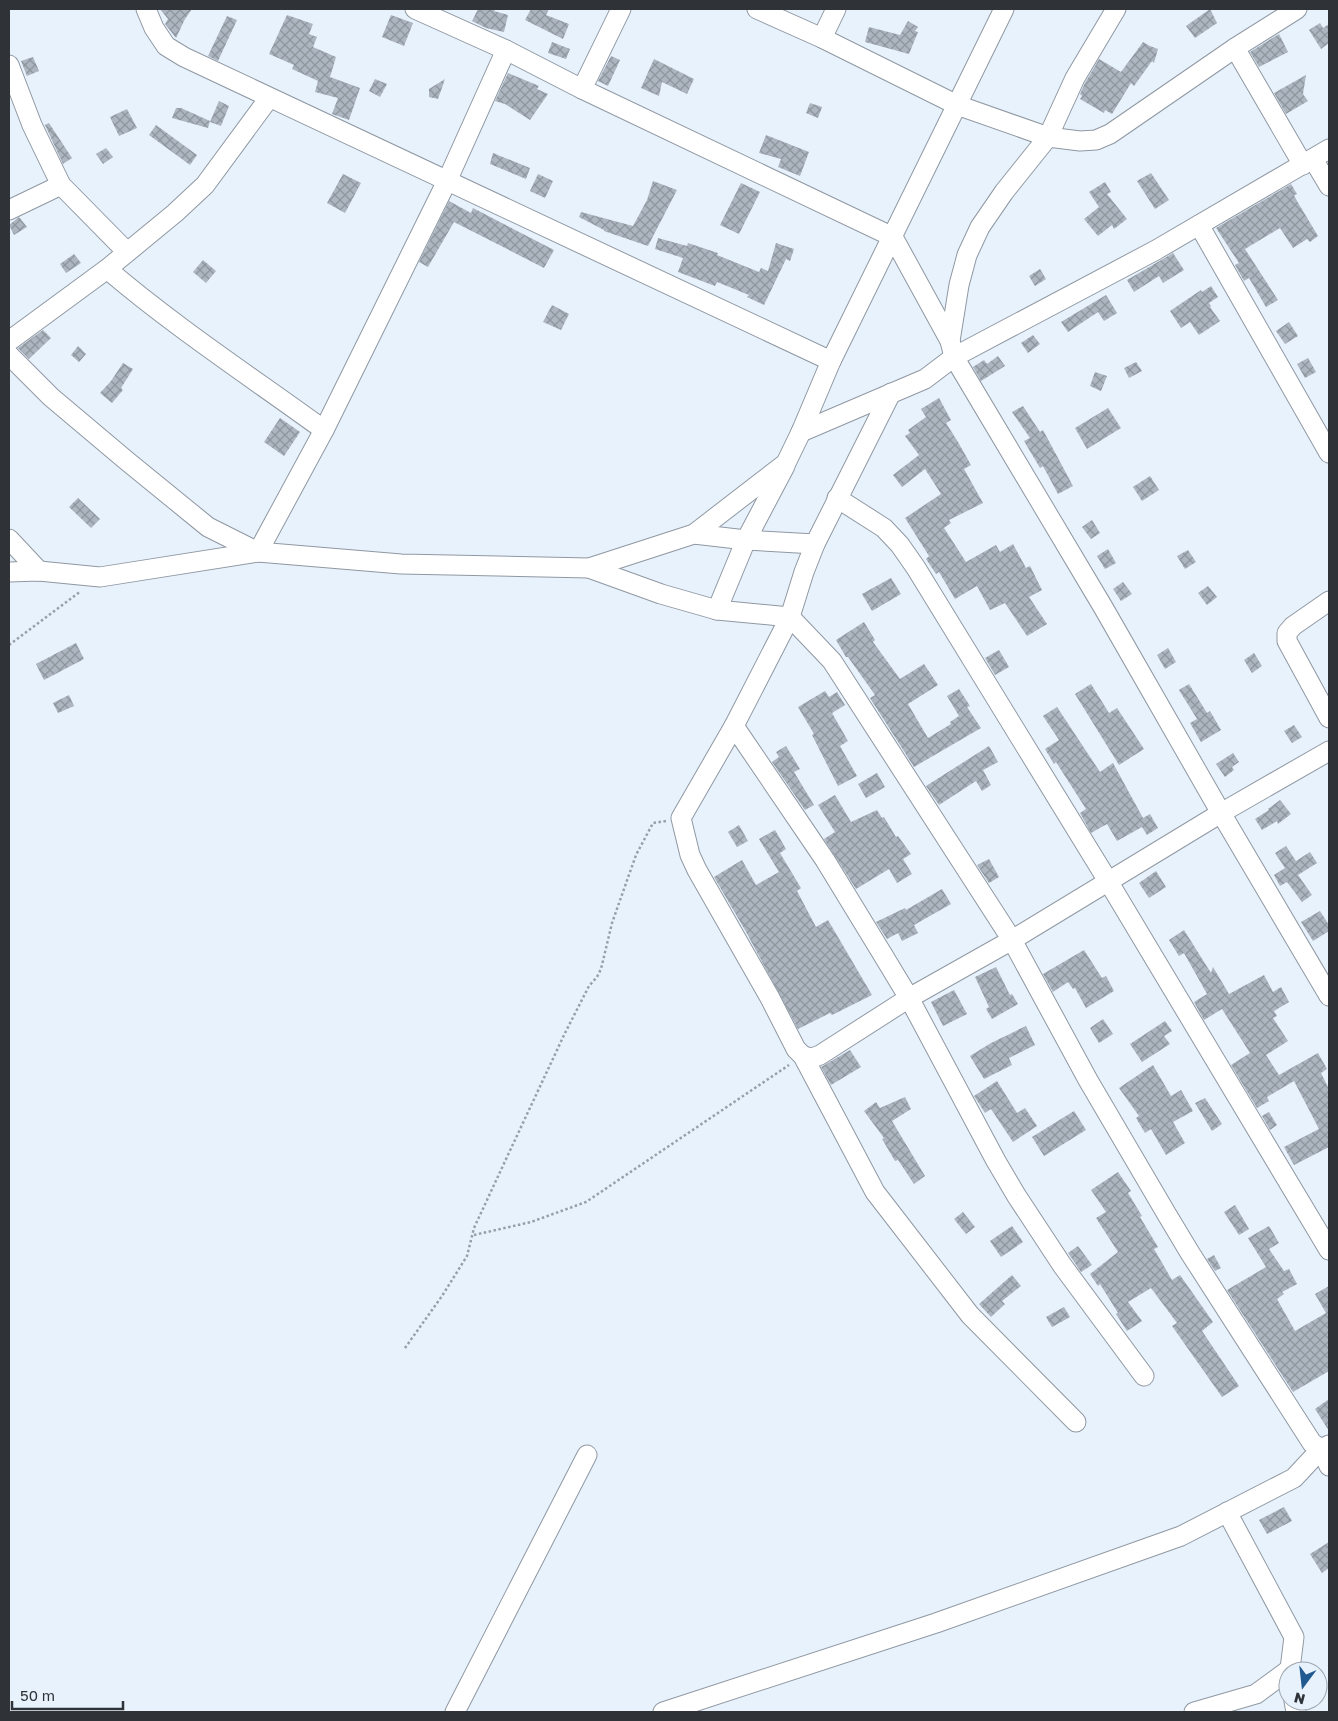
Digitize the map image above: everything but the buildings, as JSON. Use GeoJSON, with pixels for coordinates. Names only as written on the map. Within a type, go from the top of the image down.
{"type":"FeatureCollection","features":[{"type":"Feature","properties":{"kind":"street"},"geometry":{"type":"LineString","coordinates":[[146,9],[154,28],[166,46],[184,57],[831,361]]}},
{"type":"Feature","properties":{"kind":"street"},"geometry":{"type":"LineString","coordinates":[[415,9],[506,50],[582,89],[893,237],[952,349],[1103,607],[1221,814],[1329,996]]}},
{"type":"Feature","properties":{"kind":"street"},"geometry":{"type":"LineString","coordinates":[[582,89],[620,9]]}},
{"type":"Feature","properties":{"kind":"street"},"geometry":{"type":"LineString","coordinates":[[757,9],[822,38],[957,105],[1048,137],[1080,141],[1096,140],[1110,134],[1235,48],[1297,9]]}},
{"type":"Feature","properties":{"kind":"street"},"geometry":{"type":"LineString","coordinates":[[822,38],[836,9]]}},
{"type":"Feature","properties":{"kind":"street"},"geometry":{"type":"LineString","coordinates":[[718,610],[746,540],[801,432],[831,361],[1004,9]]}},
{"type":"Feature","properties":{"kind":"street"},"geometry":{"type":"LineString","coordinates":[[952,349],[959,285],[965,263],[980,227],[1004,192],[1048,137],[1075,78],[1116,9]]}},
{"type":"Feature","properties":{"kind":"street"},"geometry":{"type":"LineString","coordinates":[[1235,48],[1308,162],[1329,186]]}},
{"type":"Feature","properties":{"kind":"street"},"geometry":{"type":"LineString","coordinates":[[258,552],[324,430],[447,180],[506,50]]}},
{"type":"Feature","properties":{"kind":"street"},"geometry":{"type":"LineString","coordinates":[[9,65],[32,125],[60,185],[127,252]]}},
{"type":"Feature","properties":{"kind":"street"},"geometry":{"type":"LineString","coordinates":[[9,341],[107,268],[175,213],[205,185],[269,98]]}},
{"type":"Feature","properties":{"kind":"street"},"geometry":{"type":"LineString","coordinates":[[801,432],[925,379],[952,349],[1156,250],[1329,149]]}},
{"type":"Feature","properties":{"kind":"street"},"geometry":{"type":"LineString","coordinates":[[9,210],[60,185]]}},
{"type":"Feature","properties":{"kind":"street"},"geometry":{"type":"LineString","coordinates":[[1199,225],[1329,453]]}},
{"type":"Feature","properties":{"kind":"street"},"geometry":{"type":"LineString","coordinates":[[107,268],[176,324],[324,430]]}},
{"type":"Feature","properties":{"kind":"street"},"geometry":{"type":"LineString","coordinates":[[9,355],[51,396],[208,527],[258,552]]}},
{"type":"Feature","properties":{"kind":"street"},"geometry":{"type":"LineString","coordinates":[[891,393],[815,544],[790,617],[734,726],[681,818],[690,855],[697,870],[766,990],[796,1049],[803,1056],[875,1192],[970,1315],[1076,1422]]}},
{"type":"Feature","properties":{"kind":"street"},"geometry":{"type":"LineString","coordinates":[[589,568],[694,534],[786,463]]}},
{"type":"Feature","properties":{"kind":"street"},"geometry":{"type":"LineString","coordinates":[[837,498],[884,528],[900,545],[916,568],[1108,881],[1329,1250]]}},
{"type":"Feature","properties":{"kind":"street"},"geometry":{"type":"LineString","coordinates":[[694,534],[746,540],[815,544]]}},
{"type":"Feature","properties":{"kind":"street"},"geometry":{"type":"LineString","coordinates":[[9,538],[39,571]]}},
{"type":"Feature","properties":{"kind":"street"},"geometry":{"type":"LineString","coordinates":[[9,572],[39,571],[100,577],[258,552],[400,564],[589,568],[661,594],[718,610],[790,617],[832,661],[1012,940],[1088,1080],[1190,1253],[1312,1443],[1326,1453],[1294,1478],[1181,1536],[936,1622],[663,1712]]}},
{"type":"Feature","properties":{"kind":"street"},"geometry":{"type":"LineString","coordinates":[[1329,601],[1293,626],[1287,633],[1287,641],[1329,718]]}},
{"type":"Feature","properties":{"kind":"street"},"geometry":{"type":"LineString","coordinates":[[734,726],[825,860],[909,998],[1016,1195],[1062,1266],[1144,1376]]}},
{"type":"Feature","properties":{"kind":"street"},"geometry":{"type":"LineString","coordinates":[[803,1056],[812,1058],[820,1055],[909,998],[1012,940],[1108,881],[1329,751]]}},
{"type":"Feature","properties":{"kind":"street"},"geometry":{"type":"LineString","coordinates":[[454,1712],[587,1455]]}},
{"type":"Feature","properties":{"kind":"street"},"geometry":{"type":"LineString","coordinates":[[1227,1512],[1294,1637],[1291,1661]]}},
{"type":"Feature","properties":{"kind":"street"},"geometry":{"type":"LineString","coordinates":[[1194,1712],[1256,1694],[1278,1678]]}},
{"type":"Feature","properties":{"kind":"path"},"geometry":{"type":"LineString","coordinates":[[9,645],[100,577]]}},
{"type":"Feature","properties":{"kind":"path"},"geometry":{"type":"LineString","coordinates":[[404,1348],[442,1296],[467,1256],[474,1228],[515,1139],[589,986],[600,970],[612,923],[636,855],[653,823],[681,818]]}},
{"type":"Feature","properties":{"kind":"path"},"geometry":{"type":"LineString","coordinates":[[474,1235],[531,1222],[586,1202],[803,1056]]}}]}
